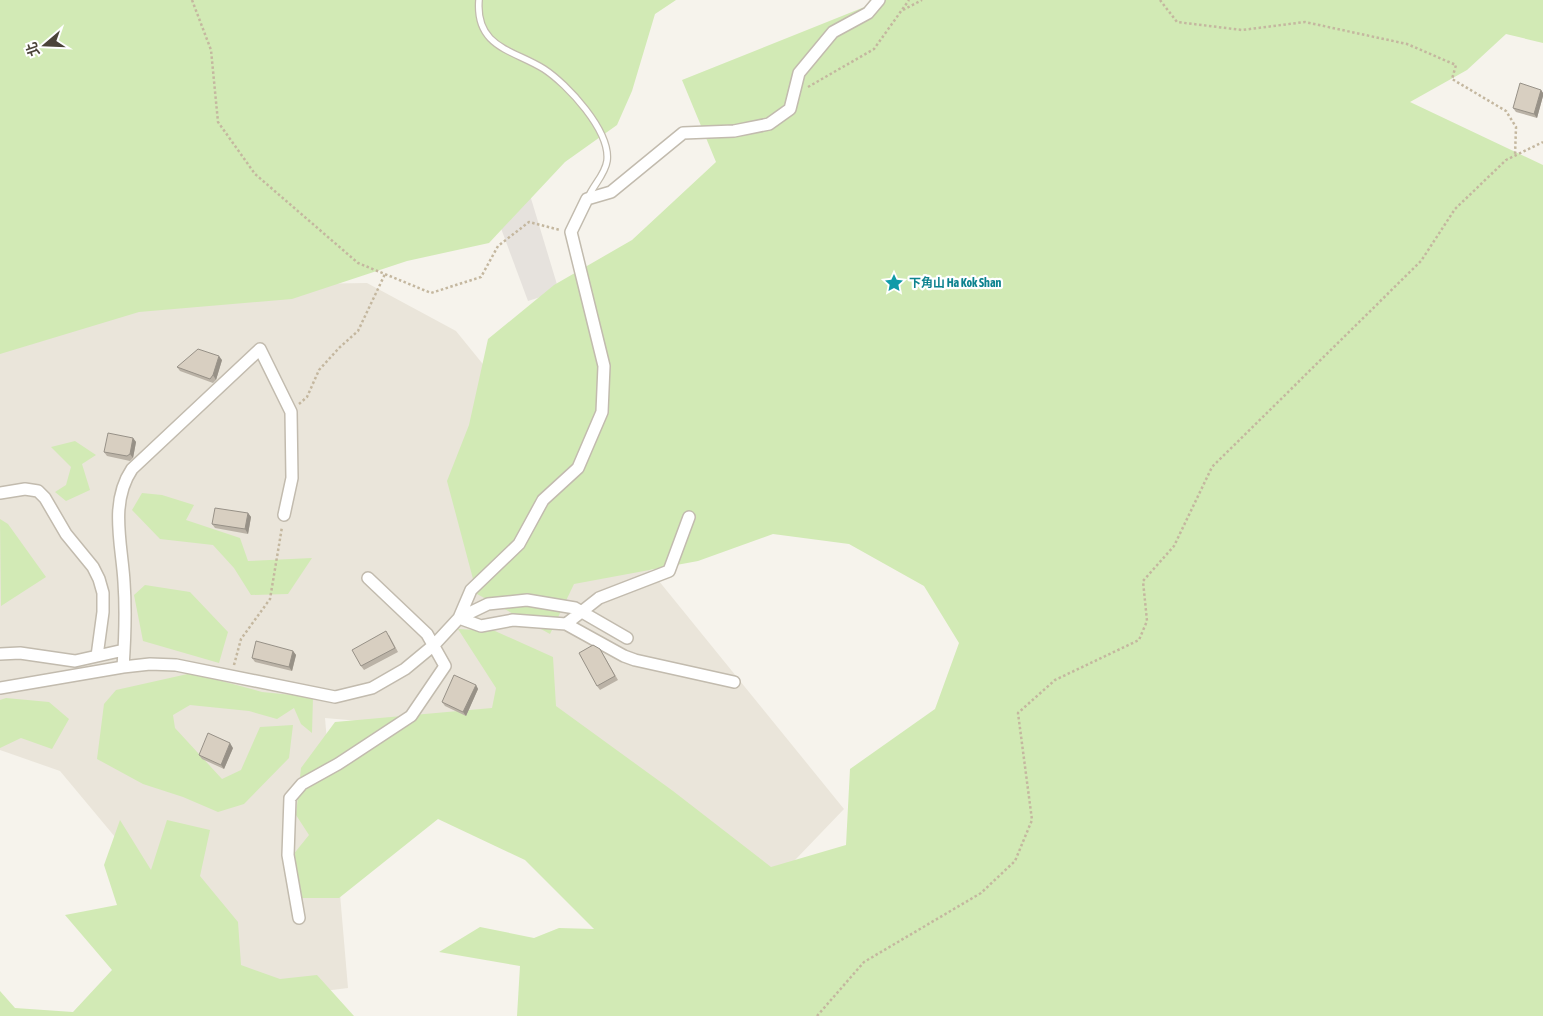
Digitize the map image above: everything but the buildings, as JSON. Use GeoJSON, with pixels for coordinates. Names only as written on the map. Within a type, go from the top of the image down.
{"type":"FeatureCollection","features":[{"type":"Feature","properties":{"kind":"street"},"geometry":{"type":"LineString","coordinates":[[0,688],[150,664],[176,665],[335,697],[372,688],[405,669],[434,645],[459,618],[471,590],[519,544],[543,500],[578,468],[602,412],[604,366],[571,232],[587,200],[611,192],[683,133],[734,131],[769,124],[790,109],[799,73],[834,32],[868,13],[879,0]]}},
{"type":"Feature","properties":{"kind":"street"},"geometry":{"type":"LineString","coordinates":[[123,667],[124,584],[119,510],[121,493],[129,474],[260,349],[291,412],[292,478],[284,515]]}},
{"type":"Feature","properties":{"kind":"street"},"geometry":{"type":"LineString","coordinates":[[0,493],[25,488],[38,491],[45,498],[66,534],[93,567],[103,593],[103,612],[98,656]]}},
{"type":"Feature","properties":{"kind":"street"},"geometry":{"type":"LineString","coordinates":[[566,624],[599,598],[669,571],[689,517]]}},
{"type":"Feature","properties":{"kind":"street"},"geometry":{"type":"LineString","coordinates":[[299,918],[288,855],[290,798],[302,784],[338,764],[411,716],[445,666],[427,634],[368,578]]}},
{"type":"Feature","properties":{"kind":"street"},"geometry":{"type":"LineString","coordinates":[[459,618],[488,604],[527,600],[575,608],[627,638]]}},
{"type":"Feature","properties":{"kind":"street"},"geometry":{"type":"LineString","coordinates":[[459,618],[481,626],[513,620],[566,624],[624,656],[635,660],[734,682]]}},
{"type":"Feature","properties":{"kind":"street"},"geometry":{"type":"LineString","coordinates":[[0,654],[20,653],[75,661],[124,650]]}},
{"type":"Feature","properties":{"kind":"lane"},"geometry":{"type":"LineString","coordinates":[[479,0],[480,19],[492,39],[504,49],[534,63],[552,75],[576,100],[596,125],[606,146],[607,161],[587,200]]}},
{"type":"Feature","properties":{"kind":"path"},"geometry":{"type":"LineString","coordinates":[[192,0],[211,50],[218,122],[255,174],[358,263],[431,293],[481,277],[498,246],[529,222],[571,232]]}},
{"type":"Feature","properties":{"kind":"path"},"geometry":{"type":"LineString","coordinates":[[794,96],[874,49],[909,0]]}},
{"type":"Feature","properties":{"kind":"path"},"geometry":{"type":"LineString","coordinates":[[901,11],[922,0]]}},
{"type":"Feature","properties":{"kind":"path"},"geometry":{"type":"LineString","coordinates":[[1160,0],[1177,22],[1242,30],[1305,22],[1407,44],[1432,54],[1456,65],[1452,79],[1506,112],[1516,127],[1515,156]]}},
{"type":"Feature","properties":{"kind":"path"},"geometry":{"type":"LineString","coordinates":[[817,1016],[864,962],[981,893],[1015,861],[1032,820],[1018,713],[1055,680],[1139,640],[1147,621],[1143,580],[1174,546],[1212,467],[1421,261],[1456,209],[1506,160],[1543,142]]}},
{"type":"Feature","properties":{"kind":"path"},"geometry":{"type":"LineString","coordinates":[[291,412],[306,397],[319,370],[358,331],[385,274]]}},
{"type":"Feature","properties":{"kind":"path"},"geometry":{"type":"LineString","coordinates":[[231,676],[241,639],[270,599],[284,515]]}},
{"type":"Feature","properties":{"kind":"shaded area"},"geometry":{"type":"Polygon","coordinates":[[[480,172],[523,172],[559,291],[528,301],[480,172]]]}},
{"type":"Feature","properties":{"kind":"shaded area"},"geometry":{"type":"Polygon","coordinates":[[[367,283],[456,331],[844,809],[772,884],[486,732],[325,718],[348,988],[251,1000],[60,771],[0,750],[0,289],[367,283]]]}},
{"type":"Feature","properties":{"kind":"green space"},"geometry":{"type":"Polygon","coordinates":[[[0,0],[676,0],[655,14],[632,91],[617,125],[565,162],[489,243],[407,261],[292,299],[139,312],[0,354],[0,0]]]}},
{"type":"Feature","properties":{"kind":"green space"},"geometry":{"type":"Polygon","coordinates":[[[882,0],[1543,0],[1543,43],[1506,34],[1467,70],[1410,102],[1543,165],[1543,1016],[517,1016],[520,966],[439,952],[480,927],[534,938],[559,928],[594,929],[525,860],[438,819],[339,898],[290,898],[288,861],[309,835],[296,815],[301,768],[335,722],[492,708],[496,688],[458,629],[495,631],[553,657],[556,706],[673,791],[771,867],[846,845],[850,769],[935,709],[959,643],[924,586],[849,544],[773,534],[698,561],[574,584],[550,634],[477,594],[447,481],[469,425],[488,339],[554,285],[632,240],[716,162],[682,80],[882,0]]]}},
{"type":"Feature","properties":{"kind":"green space"},"geometry":{"type":"Polygon","coordinates":[[[75,441],[96,455],[82,464],[90,490],[66,501],[55,492],[66,485],[71,467],[51,447],[75,441]]]}},
{"type":"Feature","properties":{"kind":"green space"},"geometry":{"type":"Polygon","coordinates":[[[142,493],[162,495],[194,505],[186,520],[240,538],[248,561],[312,558],[288,594],[251,595],[234,568],[213,545],[160,539],[132,510],[142,493]]]}},
{"type":"Feature","properties":{"kind":"green space"},"geometry":{"type":"Polygon","coordinates":[[[0,519],[8,524],[46,577],[1,606],[0,519]]]}},
{"type":"Feature","properties":{"kind":"green space"},"geometry":{"type":"Polygon","coordinates":[[[145,585],[190,592],[228,632],[219,663],[143,641],[134,595],[145,585]]]}},
{"type":"Feature","properties":{"kind":"green space"},"geometry":{"type":"Polygon","coordinates":[[[192,673],[262,692],[313,697],[312,733],[301,724],[294,708],[277,719],[249,711],[190,705],[173,715],[175,728],[222,779],[241,770],[260,727],[293,725],[289,758],[244,804],[218,812],[183,797],[143,784],[97,759],[104,704],[116,690],[192,673]]]}},
{"type":"Feature","properties":{"kind":"green space"},"geometry":{"type":"Polygon","coordinates":[[[6,698],[49,702],[69,719],[52,749],[21,738],[0,748],[0,700],[6,698]]]}},
{"type":"Feature","properties":{"kind":"green space"},"geometry":{"type":"Polygon","coordinates":[[[120,820],[151,870],[167,820],[210,830],[200,876],[238,922],[241,965],[280,979],[317,975],[354,1016],[0,1016],[0,991],[15,1008],[73,1012],[112,970],[65,915],[117,905],[104,865],[120,820]]]}},
{"type":"Feature","properties":{"kind":"place","name":"下角山 Ha Kok Shan"},"geometry":{"type":"Point","coordinates":[894,283]}}]}
